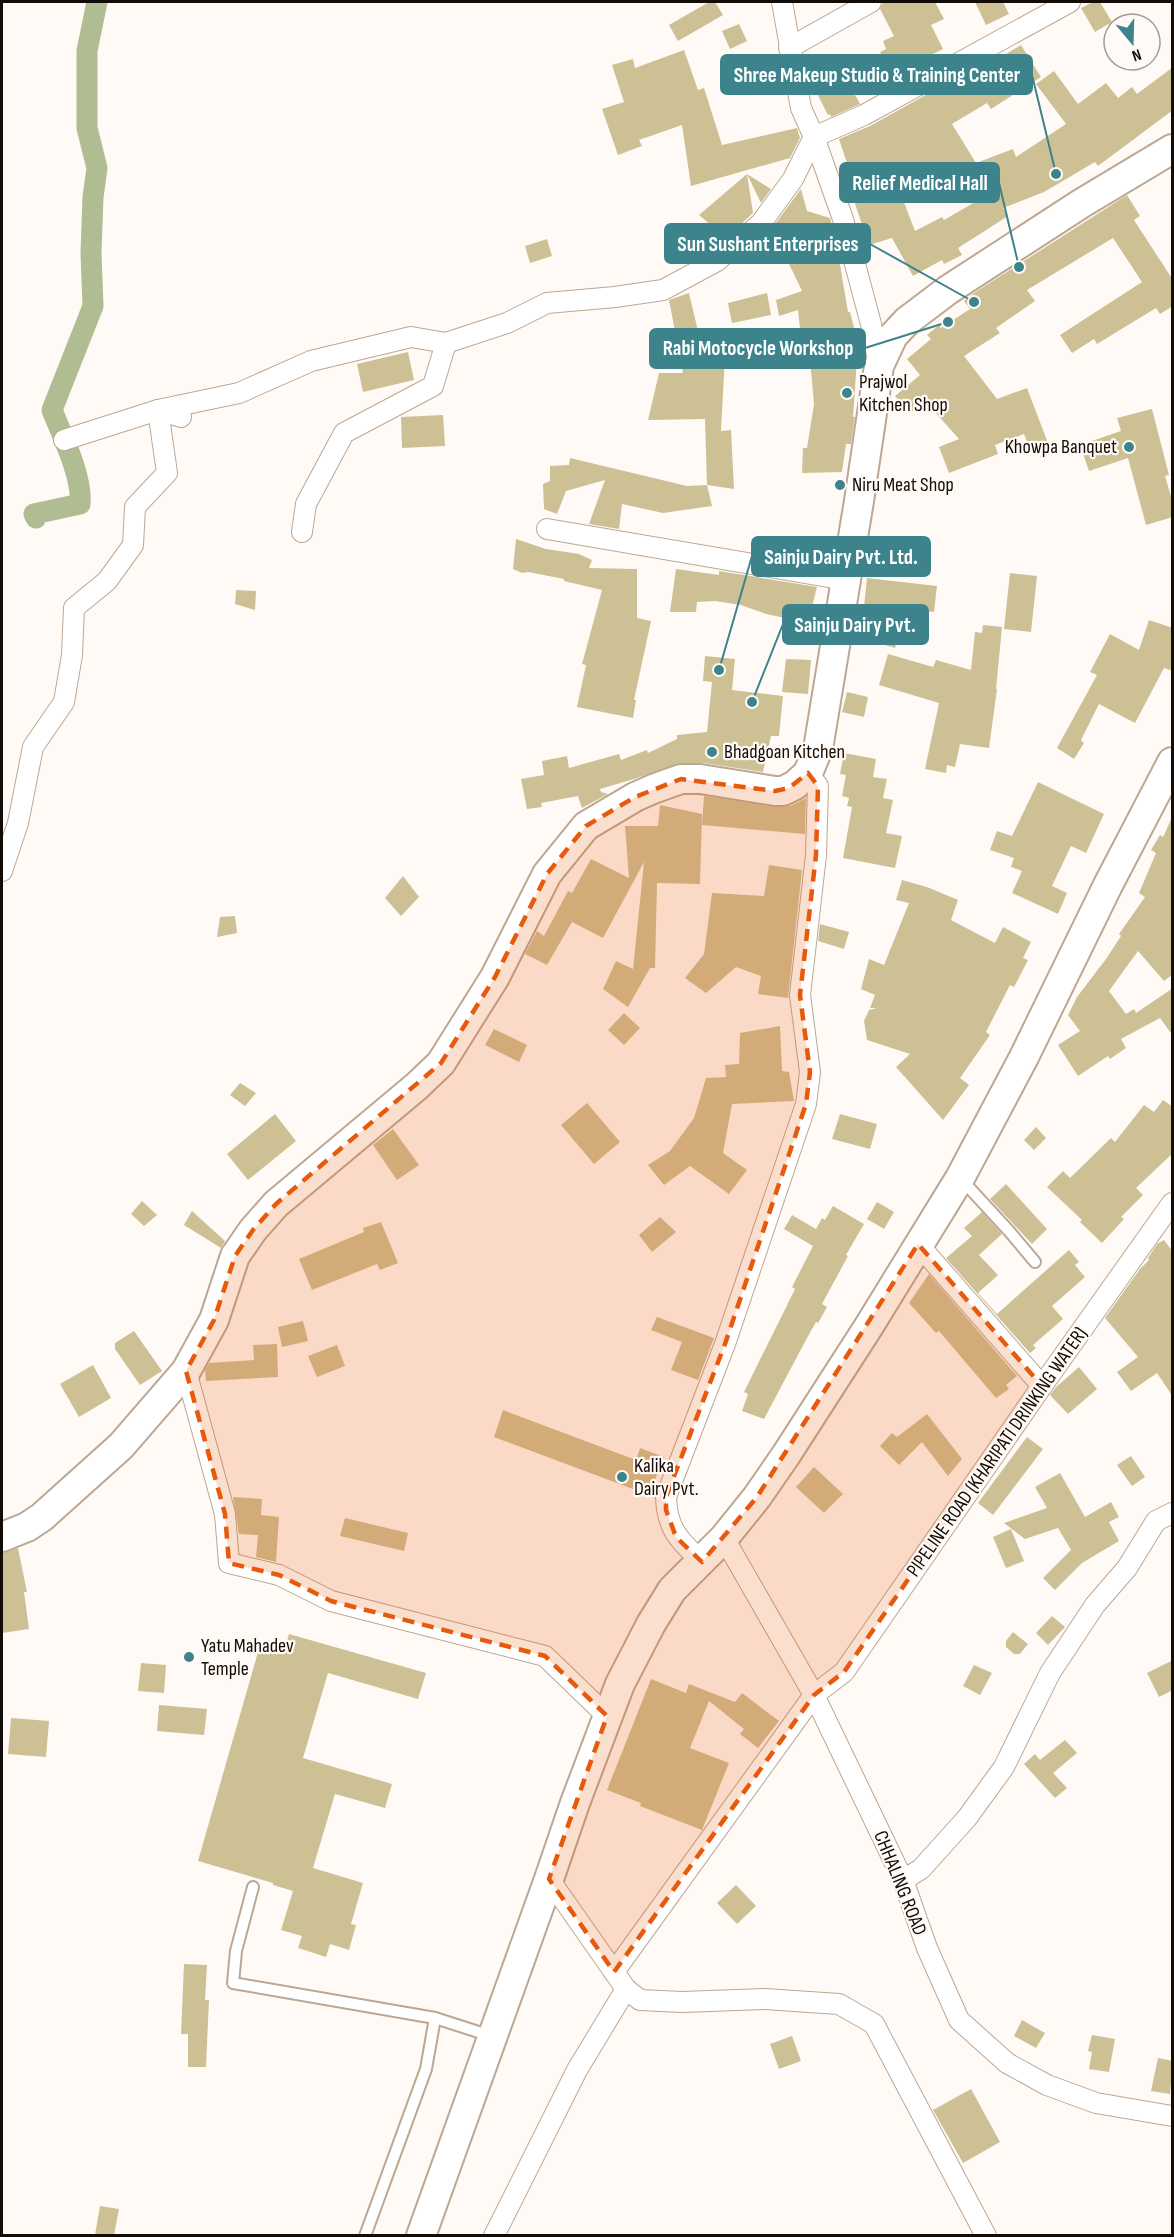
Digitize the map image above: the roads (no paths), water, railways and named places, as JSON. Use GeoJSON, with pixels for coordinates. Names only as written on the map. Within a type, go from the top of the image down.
{"type":"FeatureCollection","features":[{"type":"Feature","properties":{"kind":"main road"},"geometry":{"type":"LineString","coordinates":[[2,1537],[27,1527],[42,1517],[121,1446],[186,1371],[214,1320],[235,1256],[253,1230],[276,1204],[417,1086],[441,1063],[495,977],[547,874],[586,826],[635,797],[681,779],[700,778],[775,791],[789,788],[808,773],[818,749],[879,366],[893,336],[907,321],[948,290],[1082,203],[1173,149]]}},
{"type":"Feature","properties":{"kind":"main road"},"geometry":{"type":"LineString","coordinates":[[421,2235],[575,1803],[620,1684],[651,1624],[672,1590],[724,1538],[757,1497],[786,1455],[960,1178],[1024,1057],[1108,885],[1173,762]]}},
{"type":"Feature","properties":{"kind":"street"},"geometry":{"type":"LineString","coordinates":[[782,2],[801,108],[814,137],[843,219],[871,324],[879,366]]}},
{"type":"Feature","properties":{"kind":"street"},"geometry":{"type":"LineString","coordinates":[[789,48],[871,2]]}},
{"type":"Feature","properties":{"kind":"street"},"geometry":{"type":"LineString","coordinates":[[64,440],[158,410],[239,393],[311,361],[411,337],[446,343],[507,323],[547,303],[663,290],[717,261],[761,224],[793,179],[814,137],[874,109],[1070,2]]}},
{"type":"Feature","properties":{"kind":"street"},"geometry":{"type":"LineString","coordinates":[[302,532],[306,504],[344,433],[433,386],[446,343]]}},
{"type":"Feature","properties":{"kind":"street"},"geometry":{"type":"LineString","coordinates":[[158,410],[181,417]]}},
{"type":"Feature","properties":{"kind":"street"},"geometry":{"type":"LineString","coordinates":[[2,871],[18,823],[33,747],[64,702],[72,655],[74,608],[107,581],[133,545],[135,507],[166,473],[158,410]]}},
{"type":"Feature","properties":{"kind":"street"},"geometry":{"type":"LineString","coordinates":[[548,529],[846,580]]}},
{"type":"Feature","properties":{"kind":"street"},"geometry":{"type":"LineString","coordinates":[[702,1562],[676,1537],[669,1522],[666,1497],[725,1344],[806,1104],[810,1072],[800,995],[816,855],[818,786],[808,773]]}},
{"type":"Feature","properties":{"kind":"street","name":"PIPELINE ROAD (KHARIPATI DRINKING WATER)"},"geometry":{"type":"LineString","coordinates":[[614,1972],[813,1695],[844,1672],[1042,1386],[1173,1203]]}},
{"type":"Feature","properties":{"kind":"street"},"geometry":{"type":"LineString","coordinates":[[918,1244],[1042,1386]]}},
{"type":"Feature","properties":{"kind":"street"},"geometry":{"type":"LineString","coordinates":[[186,1371],[225,1514],[229,1563],[279,1575],[331,1601],[545,1656],[608,1716]]}},
{"type":"Feature","properties":{"kind":"street"},"geometry":{"type":"LineString","coordinates":[[903,1880],[921,1869],[967,1818],[1004,1767],[1050,1673],[1095,1605],[1127,1568],[1156,1521],[1173,1513]]}},
{"type":"Feature","properties":{"kind":"street","name":"CHHALING ROAD"},"geometry":{"type":"LineString","coordinates":[[724,1538],[813,1695],[903,1880],[927,1948],[959,2020],[1007,2063],[1047,2085],[1096,2103],[1173,2116]]}},
{"type":"Feature","properties":{"kind":"street"},"geometry":{"type":"LineString","coordinates":[[549,1879],[626,1989],[640,2000],[682,2002],[765,1999],[840,2004],[874,2024],[986,2235]]}},
{"type":"Feature","properties":{"kind":"street"},"geometry":{"type":"LineString","coordinates":[[494,2235],[577,2070],[626,1989]]}},
{"type":"Feature","properties":{"kind":"lane"},"geometry":{"type":"LineString","coordinates":[[960,1178],[1009,1230],[1035,1262]]}},
{"type":"Feature","properties":{"kind":"lane"},"geometry":{"type":"LineString","coordinates":[[253,1887],[236,1951],[233,1983],[435,2018],[492,2037]]}},
{"type":"Feature","properties":{"kind":"lane"},"geometry":{"type":"LineString","coordinates":[[365,2235],[426,2069],[435,2018]]}},
{"type":"Feature","properties":{"kind":"waterway"},"geometry":{"type":"LineString","coordinates":[[36,518],[34,514],[80,504],[75,469],[52,410],[93,306],[91,253],[93,197],[97,168],[87,128],[87,51],[97,2]]}},
{"type":"Feature","properties":{"kind":"place","name":"Shree Makeup Studio & Training Center"},"geometry":{"type":"Point","coordinates":[1056,174]}},
{"type":"Feature","properties":{"kind":"place","name":"Relief Medical Hall"},"geometry":{"type":"Point","coordinates":[1019,267]}},
{"type":"Feature","properties":{"kind":"place","name":"Sun Sushant Enterprises"},"geometry":{"type":"Point","coordinates":[974,302]}},
{"type":"Feature","properties":{"kind":"place","name":"Rabi Motocycle Workshop"},"geometry":{"type":"Point","coordinates":[948,322]}},
{"type":"Feature","properties":{"kind":"place","name":"Prajwol Kitchen Shop"},"geometry":{"type":"Point","coordinates":[847,393]}},
{"type":"Feature","properties":{"kind":"place","name":"Khowpa Banquet"},"geometry":{"type":"Point","coordinates":[1129,447]}},
{"type":"Feature","properties":{"kind":"place","name":"Niru Meat Shop"},"geometry":{"type":"Point","coordinates":[840,485]}},
{"type":"Feature","properties":{"kind":"place","name":"Sainju Dairy Pvt. Ltd."},"geometry":{"type":"Point","coordinates":[719,670]}},
{"type":"Feature","properties":{"kind":"place","name":"Sainju Dairy Pvt."},"geometry":{"type":"Point","coordinates":[752,702]}},
{"type":"Feature","properties":{"kind":"place","name":"Bhadgoan Kitchen"},"geometry":{"type":"Point","coordinates":[712,752]}},
{"type":"Feature","properties":{"kind":"place","name":"Kalika Dairy Pvt."},"geometry":{"type":"Point","coordinates":[622,1477]}},
{"type":"Feature","properties":{"kind":"place","name":"Yatu Mahadev Temple"},"geometry":{"type":"Point","coordinates":[189,1657]}}]}
